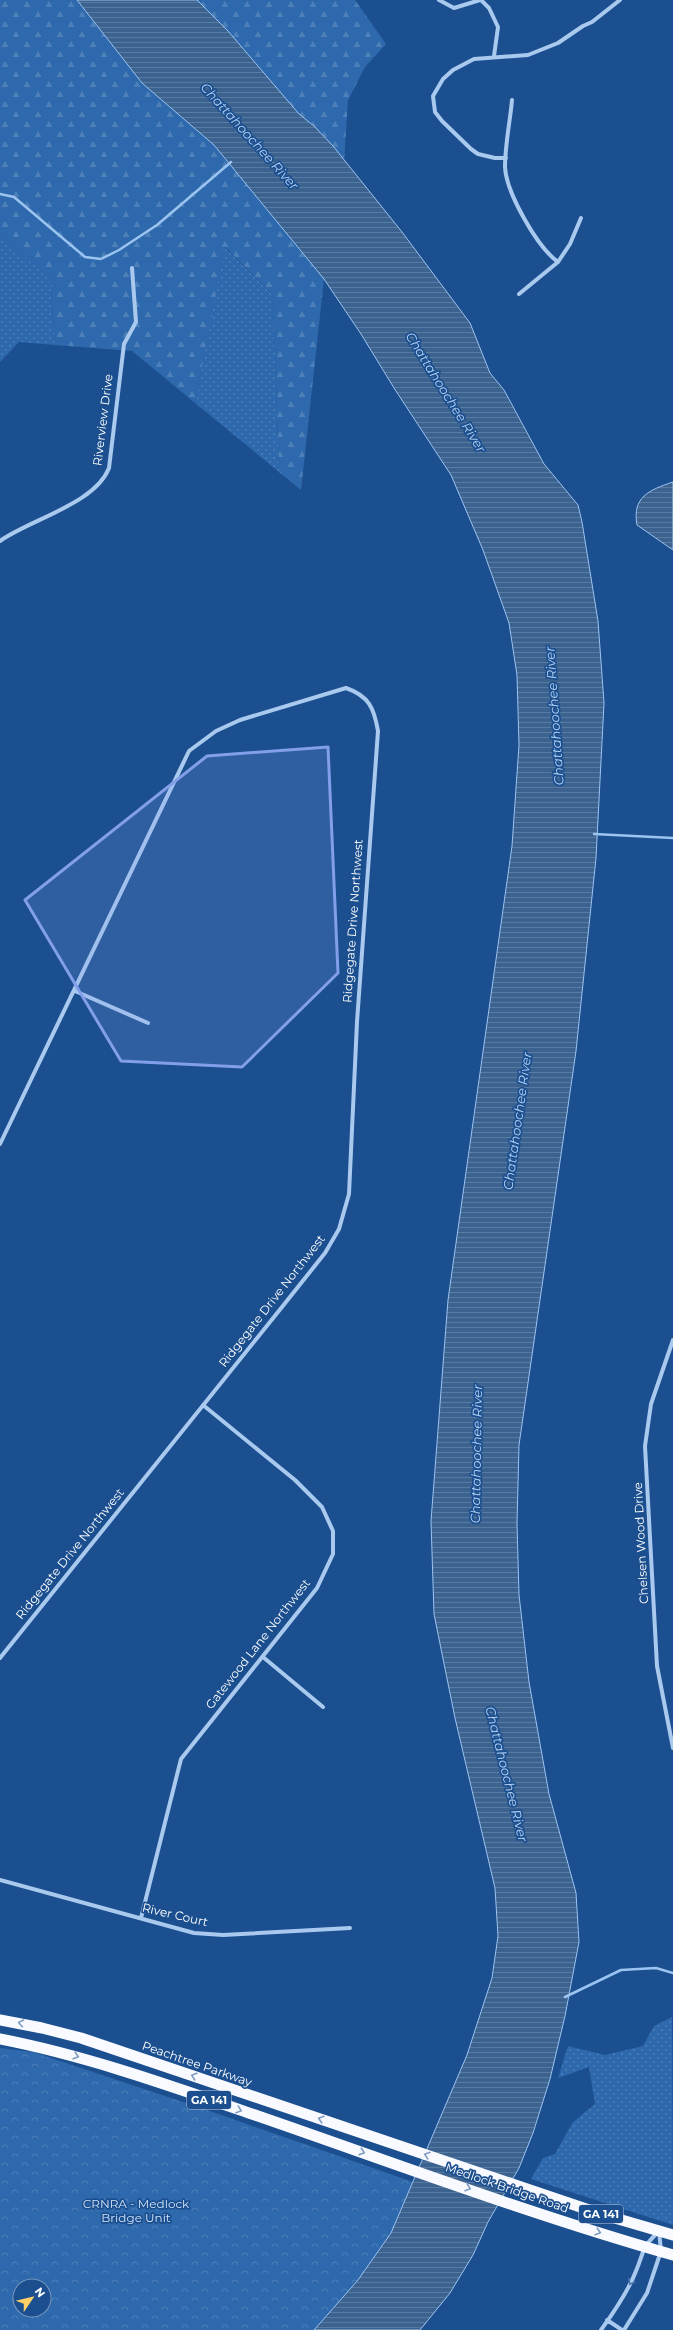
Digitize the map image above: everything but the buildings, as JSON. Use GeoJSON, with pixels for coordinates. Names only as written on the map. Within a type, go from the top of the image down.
{"type":"FeatureCollection","features":[{"type":"Feature","properties":{"kind":"highway","name":"Peachtree Parkway"},"geometry":{"type":"LineString","coordinates":[[0,2020],[42,2028],[81,2038],[384,2140]]}},
{"type":"Feature","properties":{"kind":"highway","name":"Medlock Bridge Road"},"geometry":{"type":"LineString","coordinates":[[0,2039],[38,2046],[111,2067],[537,2212],[673,2254]]}},
{"type":"Feature","properties":{"kind":"highway","name":"Medlock Bridge Road"},"geometry":{"type":"LineString","coordinates":[[384,2140],[543,2194],[673,2235]]}},
{"type":"Feature","properties":{"kind":"street"},"geometry":{"type":"LineString","coordinates":[[439,0],[454,8],[480,0],[489,8],[498,27],[494,56]]}},
{"type":"Feature","properties":{"kind":"street"},"geometry":{"type":"LineString","coordinates":[[506,158],[487,157],[471,149],[442,121],[433,104],[436,89],[453,70],[474,59],[494,56],[528,55],[558,43],[583,26],[592,22],[620,0]]}},
{"type":"Feature","properties":{"kind":"street"},"geometry":{"type":"LineString","coordinates":[[512,100],[506,158],[507,179],[520,208],[540,243],[558,262]]}},
{"type":"Feature","properties":{"kind":"street"},"geometry":{"type":"LineString","coordinates":[[519,294],[558,262],[570,244],[581,218]]}},
{"type":"Feature","properties":{"kind":"street","name":"Riverview Drive"},"geometry":{"type":"LineString","coordinates":[[0,542],[15,531],[90,492],[105,478],[109,468],[124,344],[136,322],[132,268]]}},
{"type":"Feature","properties":{"kind":"street","name":"Ridgegate Drive Northwest"},"geometry":{"type":"LineString","coordinates":[[0,1144],[75,991],[189,751],[216,730],[240,720],[346,688],[356,692],[373,707],[378,731],[355,1048],[349,1194],[339,1229],[325,1253],[0,1658]]}},
{"type":"Feature","properties":{"kind":"street"},"geometry":{"type":"LineString","coordinates":[[75,991],[148,1023]]}},
{"type":"Feature","properties":{"kind":"street","name":"Chelsen Wood Drive"},"geometry":{"type":"LineString","coordinates":[[673,1340],[672,1349],[651,1404],[645,1446],[657,1666],[673,1748]]}},
{"type":"Feature","properties":{"kind":"street","name":"Gatewood Lane Northwest"},"geometry":{"type":"LineString","coordinates":[[140,1918],[181,1759],[225,1701],[263,1657],[317,1588],[333,1554],[332,1531],[322,1507],[312,1495],[203,1405]]}},
{"type":"Feature","properties":{"kind":"street"},"geometry":{"type":"LineString","coordinates":[[263,1657],[323,1707]]}},
{"type":"Feature","properties":{"kind":"street","name":"River Court"},"geometry":{"type":"LineString","coordinates":[[0,1880],[194,1933],[223,1935],[350,1928]]}},
{"type":"Feature","properties":{"kind":"street"},"geometry":{"type":"LineString","coordinates":[[600,2330],[636,2272],[644,2246],[659,2231]]}},
{"type":"Feature","properties":{"kind":"street"},"geometry":{"type":"LineString","coordinates":[[607,2320],[623,2330],[647,2293],[661,2251],[659,2231]]}},
{"type":"Feature","properties":{"kind":"highlighted area"},"geometry":{"type":"Polygon","coordinates":[[[328,747],[338,973],[242,1067],[121,1061],[25,900],[207,756],[328,747]]]}},
{"type":"Feature","properties":{"kind":"green space"},"geometry":{"type":"Polygon","coordinates":[[[0,0],[77,0],[142,83],[214,145],[324,279],[301,490],[279,472],[273,295],[225,247],[195,403],[132,351],[55,345],[50,277],[0,238],[0,0]]]}},
{"type":"Feature","properties":{"kind":"green space"},"geometry":{"type":"Polygon","coordinates":[[[181,0],[355,0],[386,44],[365,67],[348,100],[342,194],[181,0]]]}},
{"type":"Feature","properties":{"kind":"green space"},"geometry":{"type":"Polygon","coordinates":[[[0,238],[50,277],[55,345],[19,342],[0,362],[0,238]]]}},
{"type":"Feature","properties":{"kind":"green space"},"geometry":{"type":"Polygon","coordinates":[[[224,247],[273,295],[279,472],[195,403],[224,247]]]}},
{"type":"Feature","properties":{"kind":"green space"},"geometry":{"type":"Polygon","coordinates":[[[672,2017],[673,2225],[531,2179],[543,2158],[555,2154],[573,2122],[595,2104],[589,2067],[558,2078],[568,2046],[605,2055],[643,2046],[654,2026],[672,2017]]]}},
{"type":"Feature","properties":{"kind":"green space","name":"CRNRA - Medlock Bridge Unit"},"geometry":{"type":"Polygon","coordinates":[[[0,2048],[33,2052],[204,2109],[413,2182],[391,2233],[358,2280],[314,2330],[0,2330],[0,2048]]]}},
{"type":"Feature","properties":{"kind":"water","name":"Chattahoochee River"},"geometry":{"type":"Polygon","coordinates":[[[77,0],[197,0],[228,31],[299,114],[314,126],[333,146],[402,232],[470,323],[490,373],[504,390],[544,464],[578,505],[598,621],[604,703],[596,858],[576,1051],[519,1445],[517,1523],[519,1595],[529,1682],[549,1794],[576,1893],[579,1942],[565,2016],[550,2079],[533,2133],[519,2168],[488,2222],[473,2255],[450,2293],[420,2330],[314,2330],[358,2280],[391,2233],[467,2055],[492,1978],[498,1936],[495,1888],[455,1718],[434,1614],[431,1521],[448,1300],[512,846],[519,745],[517,675],[509,623],[483,550],[451,475],[394,388],[361,334],[324,279],[214,145],[142,83],[77,0]]]}},
{"type":"Feature","properties":{"kind":"water"},"geometry":{"type":"Polygon","coordinates":[[[673,482],[673,550],[637,525],[636,515],[637,508],[644,496],[657,488],[673,482]]]}},
{"type":"Feature","properties":{"kind":"waterway"},"geometry":{"type":"LineString","coordinates":[[0,194],[14,197],[85,257],[101,259],[119,250],[157,225],[231,162]]}},
{"type":"Feature","properties":{"kind":"waterway"},"geometry":{"type":"LineString","coordinates":[[594,834],[673,838]]}},
{"type":"Feature","properties":{"kind":"waterway"},"geometry":{"type":"LineString","coordinates":[[565,1997],[621,1970],[656,1968],[673,1973]]}}]}
